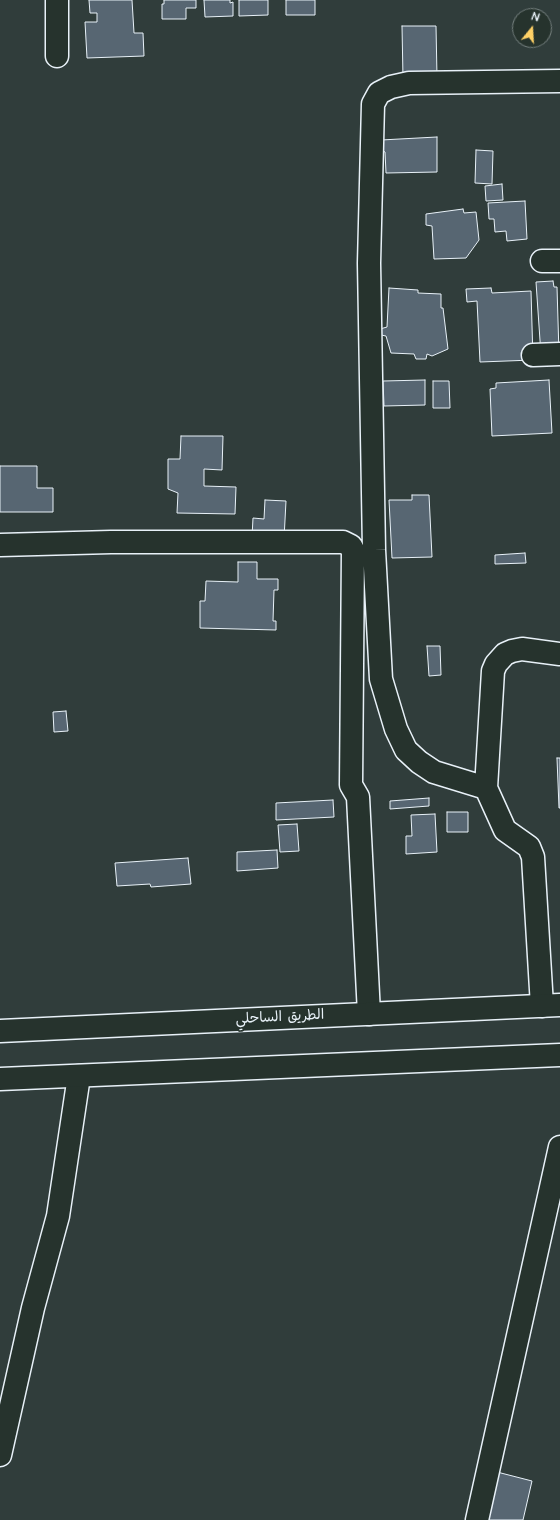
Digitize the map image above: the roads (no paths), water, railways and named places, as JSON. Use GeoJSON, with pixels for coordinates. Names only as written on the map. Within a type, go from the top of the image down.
{"type":"FeatureCollection","features":[{"type":"Feature","properties":{"kind":"main road"},"geometry":{"type":"LineString","coordinates":[[57,0],[57,56]]}},
{"type":"Feature","properties":{"kind":"main road"},"geometry":{"type":"LineString","coordinates":[[486,788],[450,779],[434,772],[419,762],[406,750],[396,729],[381,679],[374,550],[369,263],[373,104],[379,93],[391,87],[409,83],[560,81]]}},
{"type":"Feature","properties":{"kind":"main road"},"geometry":{"type":"LineString","coordinates":[[533,355],[560,354]]}},
{"type":"Feature","properties":{"kind":"main road"},"geometry":{"type":"LineString","coordinates":[[0,546],[111,542],[343,542],[351,546],[353,550],[351,784],[358,797],[369,1014]]}},
{"type":"Feature","properties":{"kind":"main road"},"geometry":{"type":"LineString","coordinates":[[551,1005],[533,857],[529,847],[505,830],[486,788],[493,671],[496,664],[505,654],[522,649],[560,654]]}},
{"type":"Feature","properties":{"kind":"main road","name":"الطريق الساحلي"},"geometry":{"type":"LineString","coordinates":[[0,1031],[551,1005]]}},
{"type":"Feature","properties":{"kind":"main road"},"geometry":{"type":"LineString","coordinates":[[0,1079],[560,1055]]}},
{"type":"Feature","properties":{"kind":"main road"},"geometry":{"type":"LineString","coordinates":[[0,1456],[34,1308],[58,1216],[79,1076]]}},
{"type":"Feature","properties":{"kind":"main road"},"geometry":{"type":"LineString","coordinates":[[477,1520],[560,1147]]}}]}
